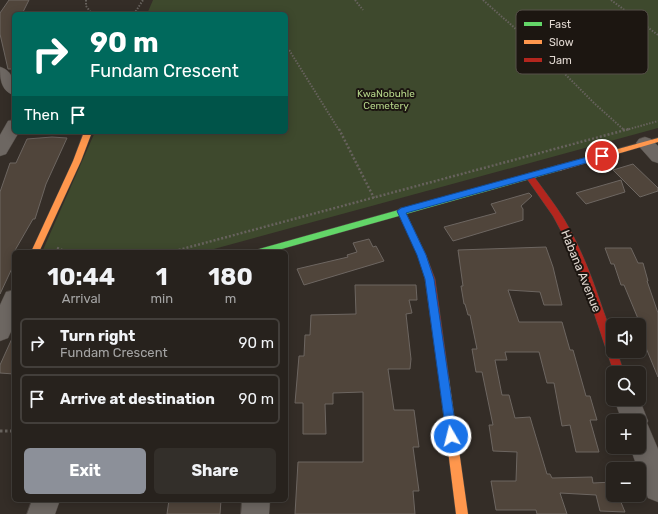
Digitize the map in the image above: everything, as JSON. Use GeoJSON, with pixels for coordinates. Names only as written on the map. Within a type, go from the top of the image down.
{"type":"FeatureCollection","features":[{"type":"Feature","properties":{"kind":"street"},"geometry":{"type":"LineString","coordinates":[[0,72],[12,87]]}},
{"type":"Feature","properties":{"kind":"street"},"geometry":{"type":"LineString","coordinates":[[0,150],[12,129]]}},
{"type":"Feature","properties":{"kind":"street"},"geometry":{"type":"LineString","coordinates":[[36,250],[77,161],[87,134]]}},
{"type":"Feature","properties":{"kind":"street"},"geometry":{"type":"LineString","coordinates":[[266,250],[651,142],[658,157]]}},
{"type":"Feature","properties":{"kind":"street","name":"Habana Avenue"},"geometry":{"type":"LineString","coordinates":[[529,176],[563,226],[575,250],[616,366]]}},
{"type":"Feature","properties":{"kind":"street"},"geometry":{"type":"LineString","coordinates":[[401,211],[422,255],[430,279],[462,514]]}},
{"type":"Feature","properties":{"kind":"street"},"geometry":{"type":"LineString","coordinates":[[0,331],[12,304]]}},
{"type":"Feature","properties":{"kind":"street"},"geometry":{"type":"LineString","coordinates":[[646,453],[658,488]]}},
{"type":"Feature","properties":{"kind":"street"},"geometry":{"type":"LineString","coordinates":[[41,514],[45,502]]}},
{"type":"Feature","properties":{"kind":"street"},"geometry":{"type":"LineString","coordinates":[[255,514],[256,502]]}},
{"type":"Feature","properties":{"kind":"path"},"geometry":{"type":"LineString","coordinates":[[86,0],[86,6],[90,12]]}},
{"type":"Feature","properties":{"kind":"path"},"geometry":{"type":"LineString","coordinates":[[135,12],[143,0]]}},
{"type":"Feature","properties":{"kind":"path"},"geometry":{"type":"LineString","coordinates":[[356,0],[363,10]]}},
{"type":"Feature","properties":{"kind":"path"},"geometry":{"type":"LineString","coordinates":[[483,0],[516,29]]}},
{"type":"Feature","properties":{"kind":"path"},"geometry":{"type":"LineString","coordinates":[[611,0],[624,10]]}},
{"type":"Feature","properties":{"kind":"path"},"geometry":{"type":"LineString","coordinates":[[648,28],[658,35]]}},
{"type":"Feature","properties":{"kind":"path"},"geometry":{"type":"LineString","coordinates":[[288,48],[337,125],[374,198]]}},
{"type":"Feature","properties":{"kind":"path"},"geometry":{"type":"LineString","coordinates":[[565,74],[624,130]]}},
{"type":"Feature","properties":{"kind":"path"},"geometry":{"type":"LineString","coordinates":[[179,250],[658,121]]}},
{"type":"Feature","properties":{"kind":"path"},"geometry":{"type":"LineString","coordinates":[[53,247],[61,250]]}},
{"type":"Feature","properties":{"kind":"path"},"geometry":{"type":"LineString","coordinates":[[0,431],[12,431]]}},
{"type":"Feature","properties":{"kind":"green space","name":"KwaNobuhle Cemetery"},"geometry":{"type":"Polygon","coordinates":[[[153,0],[658,0],[658,128],[210,250],[43,250],[94,134],[288,134],[288,12],[148,12],[153,0]]]}},
{"type":"Feature","properties":{"kind":"building"},"geometry":{"type":"Polygon","coordinates":[[[9,0],[29,0],[23,12],[12,12],[12,69],[8,69],[0,34],[0,13],[9,0]]]}},
{"type":"Feature","properties":{"kind":"building"},"geometry":{"type":"Polygon","coordinates":[[[52,137],[67,138],[46,184],[35,219],[33,219],[15,250],[12,250],[12,268],[0,294],[0,192],[10,163],[16,163],[27,139],[52,137]]]}},
{"type":"Feature","properties":{"kind":"building"},"geometry":{"type":"Polygon","coordinates":[[[633,164],[658,188],[658,191],[640,197],[613,170],[633,164]]]}},
{"type":"Feature","properties":{"kind":"building"},"geometry":{"type":"Polygon","coordinates":[[[621,180],[625,192],[586,204],[576,193],[621,180]]]}},
{"type":"Feature","properties":{"kind":"building"},"geometry":{"type":"Polygon","coordinates":[[[529,193],[532,196],[521,206],[523,209],[523,220],[453,241],[444,227],[496,213],[491,204],[529,193]]]}},
{"type":"Feature","properties":{"kind":"building"},"geometry":{"type":"Polygon","coordinates":[[[369,239],[373,247],[376,246],[384,261],[304,285],[297,269],[348,257],[347,255],[357,252],[353,243],[369,239]]]}},
{"type":"Feature","properties":{"kind":"building"},"geometry":{"type":"Polygon","coordinates":[[[546,247],[553,267],[562,305],[544,305],[540,292],[508,290],[519,322],[562,322],[570,350],[573,350],[586,396],[590,396],[597,420],[590,420],[599,452],[576,452],[570,425],[562,426],[554,383],[547,383],[539,352],[505,352],[507,360],[495,360],[502,395],[509,395],[515,418],[530,417],[547,474],[550,474],[552,478],[592,477],[593,483],[606,482],[606,502],[621,502],[625,512],[600,511],[596,495],[560,493],[567,514],[537,514],[536,510],[496,510],[491,481],[516,481],[517,452],[493,451],[489,425],[493,425],[482,372],[476,372],[472,349],[477,349],[470,315],[468,315],[464,304],[458,250],[546,247]]]}},
{"type":"Feature","properties":{"kind":"building"},"geometry":{"type":"Polygon","coordinates":[[[605,248],[631,248],[638,263],[643,263],[647,281],[658,313],[658,377],[646,348],[646,318],[638,318],[624,285],[621,285],[614,264],[611,264],[605,248]]]}},
{"type":"Feature","properties":{"kind":"building"},"geometry":{"type":"Polygon","coordinates":[[[355,285],[416,285],[417,300],[409,300],[412,313],[406,314],[411,359],[410,369],[388,369],[394,410],[414,410],[419,447],[413,447],[419,491],[413,491],[415,514],[295,514],[298,462],[363,462],[363,392],[333,393],[333,404],[325,404],[326,434],[303,434],[303,403],[295,403],[299,356],[304,356],[305,335],[310,335],[311,315],[356,314],[355,285]]]}},
{"type":"Feature","properties":{"kind":"building"},"geometry":{"type":"Polygon","coordinates":[[[12,338],[12,374],[0,373],[0,365],[12,338]]]}},
{"type":"Feature","properties":{"kind":"building"},"geometry":{"type":"Polygon","coordinates":[[[169,502],[221,502],[220,514],[167,514],[169,502]]]}},
{"type":"Feature","properties":{"kind":"traffic: fast"},"geometry":{"type":"LineString","coordinates":[[266,250],[559,168]]}},
{"type":"Feature","properties":{"kind":"traffic: slow"},"geometry":{"type":"LineString","coordinates":[[36,250],[77,161],[87,134]]}},
{"type":"Feature","properties":{"kind":"traffic: slow"},"geometry":{"type":"LineString","coordinates":[[559,168],[658,140]]}},
{"type":"Feature","properties":{"kind":"traffic: slow"},"geometry":{"type":"LineString","coordinates":[[444,379],[462,514]]}},
{"type":"Feature","properties":{"kind":"traffic: jam"},"geometry":{"type":"LineString","coordinates":[[529,176],[556,214],[573,244],[588,280],[617,366]]}},
{"type":"Feature","properties":{"kind":"traffic: jam"},"geometry":{"type":"LineString","coordinates":[[401,211],[422,255],[430,279],[444,379]]}},
{"type":"Feature","properties":{"kind":"route"},"geometry":{"type":"LineString","coordinates":[[451,436],[430,279],[422,255],[401,211],[602,156]]}}]}
